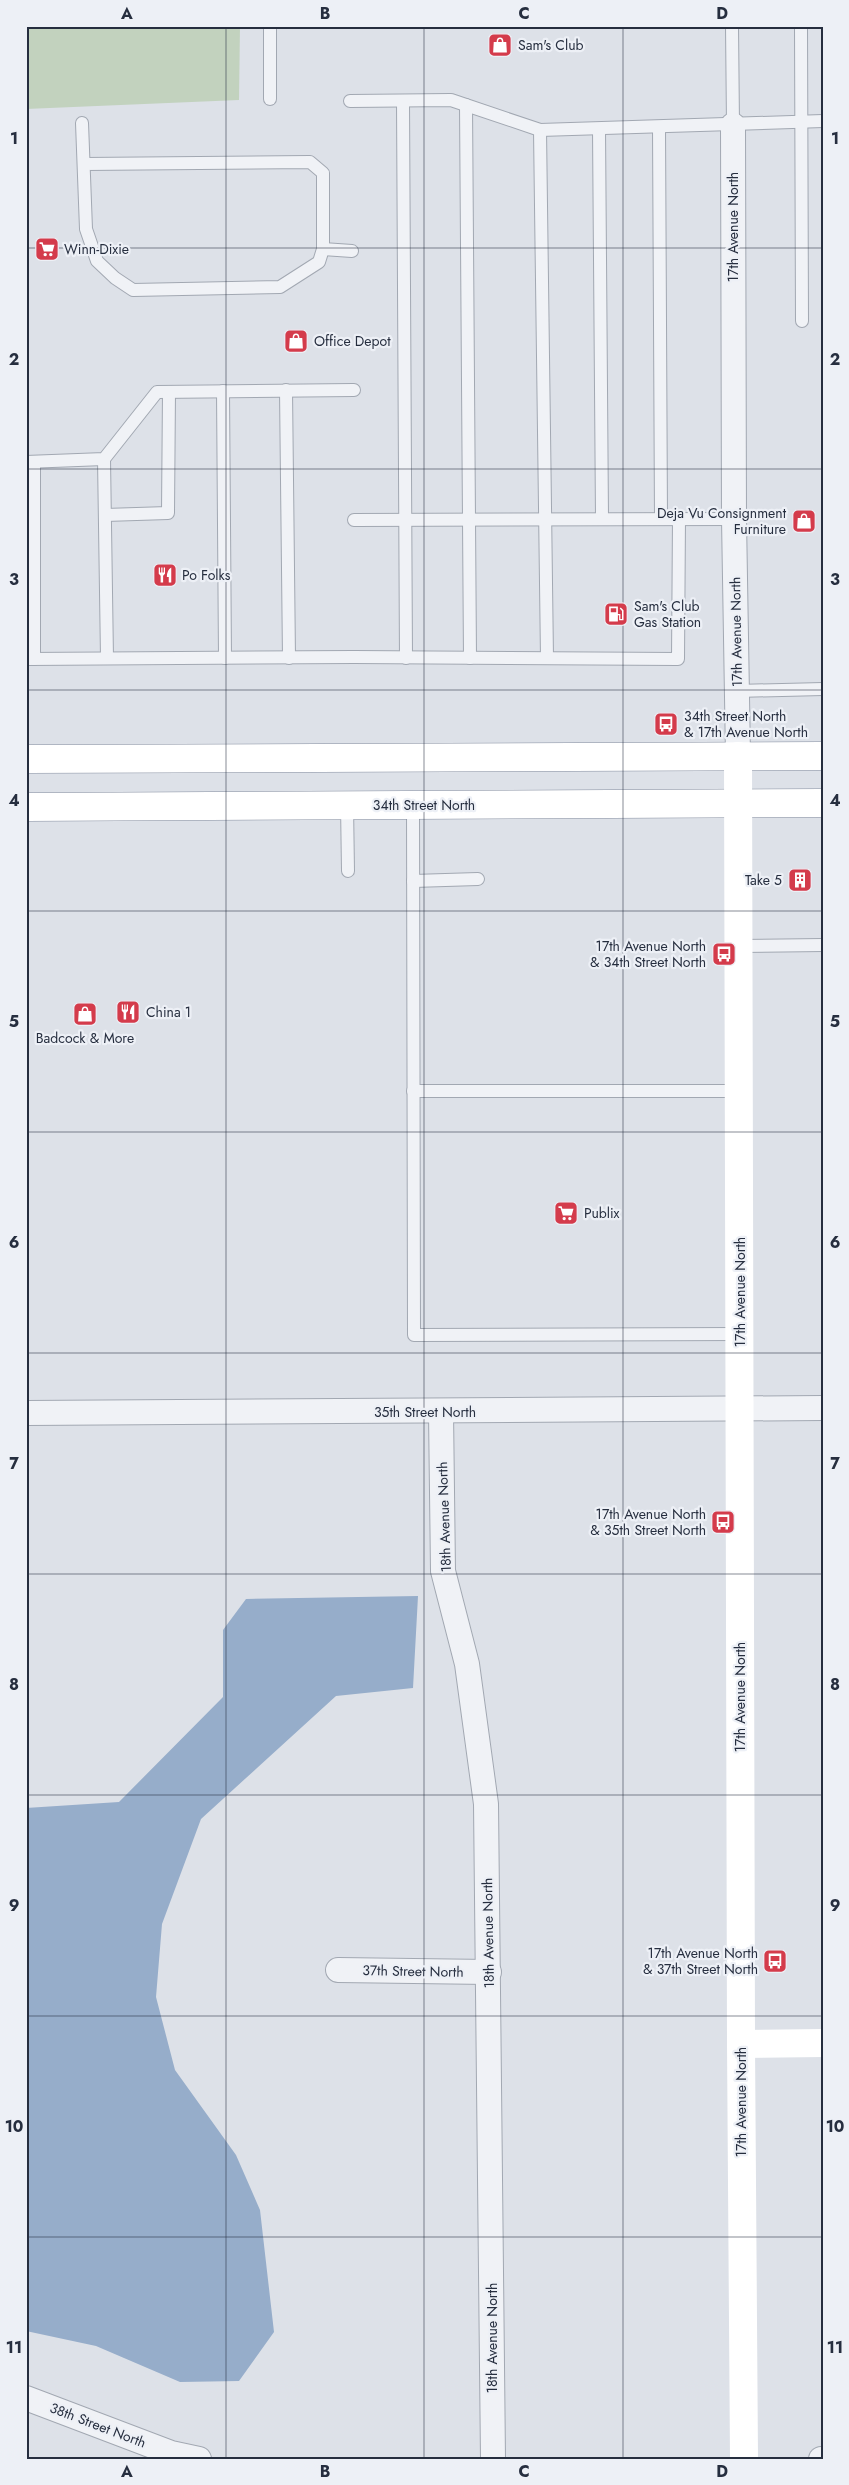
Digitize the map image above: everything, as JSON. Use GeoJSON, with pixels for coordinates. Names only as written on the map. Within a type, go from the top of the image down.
{"type":"FeatureCollection","features":[{"type":"Feature","properties":{"kind":"main road","name":"17th Avenue North"},"geometry":{"type":"LineString","coordinates":[[738,756],[740,2044],[744,2459]]}},
{"type":"Feature","properties":{"kind":"main road"},"geometry":{"type":"LineString","coordinates":[[26,759],[823,756]]}},
{"type":"Feature","properties":{"kind":"main road","name":"34th Street North"},"geometry":{"type":"LineString","coordinates":[[26,807],[823,803]]}},
{"type":"Feature","properties":{"kind":"main road"},"geometry":{"type":"LineString","coordinates":[[740,2044],[823,2043]]}},
{"type":"Feature","properties":{"kind":"street","name":"17th Avenue North"},"geometry":{"type":"LineString","coordinates":[[733,125],[734,518],[738,756]]}},
{"type":"Feature","properties":{"kind":"street","name":"35th Street North"},"geometry":{"type":"LineString","coordinates":[[26,1414],[823,1408]]}},
{"type":"Feature","properties":{"kind":"street","name":"18th Avenue North"},"geometry":{"type":"LineString","coordinates":[[441,1412],[443,1571],[467,1664],[486,1804],[493,2459]]}},
{"type":"Feature","properties":{"kind":"street","name":"37th Street North"},"geometry":{"type":"LineString","coordinates":[[338,1970],[489,1972]]}},
{"type":"Feature","properties":{"kind":"street","name":"38th Street North"},"geometry":{"type":"LineString","coordinates":[[26,2398],[171,2453],[199,2459]]}},
{"type":"Feature","properties":{"kind":"lane"},"geometry":{"type":"LineString","coordinates":[[270,26],[270,99]]}},
{"type":"Feature","properties":{"kind":"lane"},"geometry":{"type":"LineString","coordinates":[[732,26],[733,125]]}},
{"type":"Feature","properties":{"kind":"lane"},"geometry":{"type":"LineString","coordinates":[[801,26],[802,321]]}},
{"type":"Feature","properties":{"kind":"lane"},"geometry":{"type":"LineString","coordinates":[[350,101],[452,100],[540,130],[823,121]]}},
{"type":"Feature","properties":{"kind":"lane"},"geometry":{"type":"LineString","coordinates":[[403,101],[406,658]]}},
{"type":"Feature","properties":{"kind":"lane"},"geometry":{"type":"LineString","coordinates":[[466,105],[470,658]]}},
{"type":"Feature","properties":{"kind":"lane"},"geometry":{"type":"LineString","coordinates":[[82,123],[86,230],[97,261],[115,278],[133,290],[280,287],[319,262],[323,249],[323,172],[310,162],[85,164]]}},
{"type":"Feature","properties":{"kind":"lane"},"geometry":{"type":"LineString","coordinates":[[659,127],[661,518]]}},
{"type":"Feature","properties":{"kind":"lane"},"geometry":{"type":"LineString","coordinates":[[599,129],[602,518]]}},
{"type":"Feature","properties":{"kind":"lane"},"geometry":{"type":"LineString","coordinates":[[540,130],[546,658]]}},
{"type":"Feature","properties":{"kind":"lane"},"geometry":{"type":"LineString","coordinates":[[323,249],[352,251]]}},
{"type":"Feature","properties":{"kind":"lane"},"geometry":{"type":"LineString","coordinates":[[286,390],[289,658]]}},
{"type":"Feature","properties":{"kind":"lane"},"geometry":{"type":"LineString","coordinates":[[107,658],[104,459],[157,392],[354,390]]}},
{"type":"Feature","properties":{"kind":"lane"},"geometry":{"type":"LineString","coordinates":[[223,391],[225,658]]}},
{"type":"Feature","properties":{"kind":"lane"},"geometry":{"type":"LineString","coordinates":[[105,515],[168,513],[169,392]]}},
{"type":"Feature","properties":{"kind":"lane"},"geometry":{"type":"LineString","coordinates":[[104,459],[30,462],[30,659],[678,659],[679,518]]}},
{"type":"Feature","properties":{"kind":"lane"},"geometry":{"type":"LineString","coordinates":[[354,520],[734,518]]}},
{"type":"Feature","properties":{"kind":"lane"},"geometry":{"type":"LineString","coordinates":[[737,691],[823,689]]}},
{"type":"Feature","properties":{"kind":"lane"},"geometry":{"type":"LineString","coordinates":[[347,805],[348,871]]}},
{"type":"Feature","properties":{"kind":"lane"},"geometry":{"type":"LineString","coordinates":[[413,805],[414,1335],[740,1334]]}},
{"type":"Feature","properties":{"kind":"lane"},"geometry":{"type":"LineString","coordinates":[[413,880],[478,879]]}},
{"type":"Feature","properties":{"kind":"lane"},"geometry":{"type":"LineString","coordinates":[[737,946],[823,945]]}},
{"type":"Feature","properties":{"kind":"lane"},"geometry":{"type":"LineString","coordinates":[[413,1091],[738,1091]]}},
{"type":"Feature","properties":{"kind":"green space"},"geometry":{"type":"Polygon","coordinates":[[[26,26],[240,26],[239,100],[26,109],[26,26]]]}},
{"type":"Feature","properties":{"kind":"water"},"geometry":{"type":"Polygon","coordinates":[[[418,1596],[413,1688],[336,1696],[201,1819],[162,1924],[156,1997],[175,2070],[236,2155],[260,2210],[274,2332],[239,2381],[180,2382],[96,2346],[26,2331],[26,1808],[119,1802],[223,1697],[223,1630],[246,1599],[418,1596]]]}},
{"type":"Feature","properties":{"kind":"place","name":"Sam's Club"},"geometry":{"type":"Point","coordinates":[500,45]}},
{"type":"Feature","properties":{"kind":"place","name":"Winn-Dixie"},"geometry":{"type":"Point","coordinates":[47,249]}},
{"type":"Feature","properties":{"kind":"place","name":"Office Depot"},"geometry":{"type":"Point","coordinates":[296,341]}},
{"type":"Feature","properties":{"kind":"place","name":"Deja Vu Consignment Furniture"},"geometry":{"type":"Point","coordinates":[804,521]}},
{"type":"Feature","properties":{"kind":"place","name":"Po Folks"},"geometry":{"type":"Point","coordinates":[165,575]}},
{"type":"Feature","properties":{"kind":"place","name":"Sam's Club Gas Station"},"geometry":{"type":"Point","coordinates":[616,614]}},
{"type":"Feature","properties":{"kind":"place","name":"34th Street North & 17th Avenue North"},"geometry":{"type":"Point","coordinates":[666,724]}},
{"type":"Feature","properties":{"kind":"place","name":"Take 5"},"geometry":{"type":"Point","coordinates":[800,880]}},
{"type":"Feature","properties":{"kind":"place","name":"17th Avenue North & 34th Street North"},"geometry":{"type":"Point","coordinates":[724,954]}},
{"type":"Feature","properties":{"kind":"place","name":"China 1"},"geometry":{"type":"Point","coordinates":[128,1012]}},
{"type":"Feature","properties":{"kind":"place","name":"Badcock & More"},"geometry":{"type":"Point","coordinates":[85,1014]}},
{"type":"Feature","properties":{"kind":"place","name":"Publix"},"geometry":{"type":"Point","coordinates":[566,1213]}},
{"type":"Feature","properties":{"kind":"place","name":"17th Avenue North & 35th Street North"},"geometry":{"type":"Point","coordinates":[723,1522]}},
{"type":"Feature","properties":{"kind":"place","name":"17th Avenue North & 37th Street North"},"geometry":{"type":"Point","coordinates":[775,1961]}}]}
